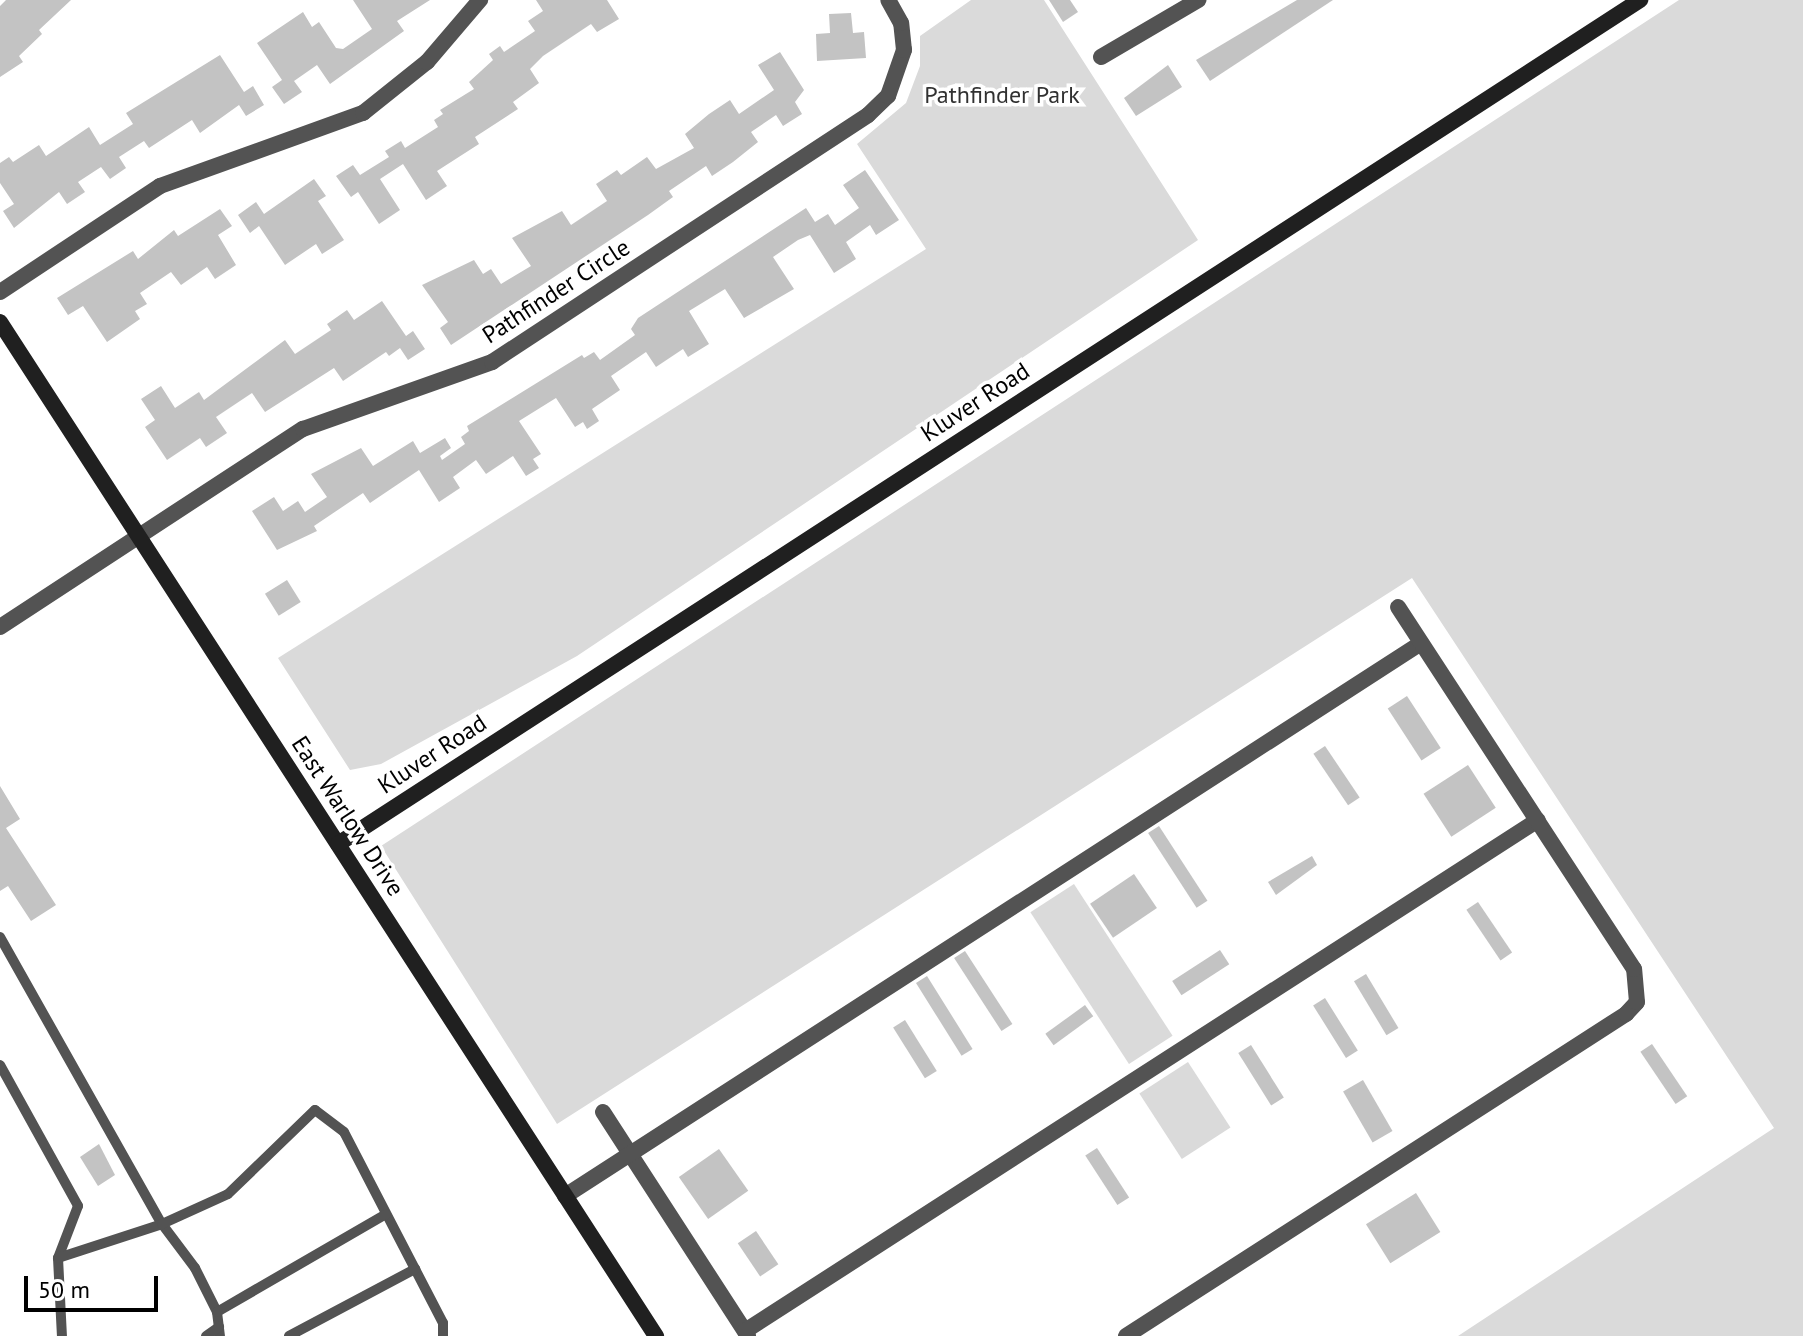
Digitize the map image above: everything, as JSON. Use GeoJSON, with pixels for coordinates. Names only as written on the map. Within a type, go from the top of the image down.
{"type":"FeatureCollection","features":[{"type":"Feature","properties":{"kind":"street"},"geometry":{"type":"LineString","coordinates":[[0,292],[160,186],[363,113],[427,62],[480,0]]}},
{"type":"Feature","properties":{"kind":"street","name":"Pathfinder Circle"},"geometry":{"type":"LineString","coordinates":[[0,627],[303,429],[492,362],[868,115],[888,96],[904,50],[901,23],[888,0]]}},
{"type":"Feature","properties":{"kind":"street"},"geometry":{"type":"LineString","coordinates":[[1101,57],[1198,0]]}},
{"type":"Feature","properties":{"kind":"street","name":"Kluver Road"},"geometry":{"type":"LineString","coordinates":[[338,844],[1640,0]]}},
{"type":"Feature","properties":{"kind":"street","name":"East Warlow Drive"},"geometry":{"type":"LineString","coordinates":[[0,322],[656,1336]]}},
{"type":"Feature","properties":{"kind":"street"},"geometry":{"type":"LineString","coordinates":[[1126,1336],[1626,1014],[1637,1002],[1634,969],[1398,607]]}},
{"type":"Feature","properties":{"kind":"street"},"geometry":{"type":"LineString","coordinates":[[565,1196],[1421,643]]}},
{"type":"Feature","properties":{"kind":"street"},"geometry":{"type":"LineString","coordinates":[[603,1112],[747,1334],[1538,820]]}},
{"type":"Feature","properties":{"kind":"lane"},"geometry":{"type":"LineString","coordinates":[[0,937],[162,1224],[195,1268],[217,1312],[220,1332],[206,1336]]}},
{"type":"Feature","properties":{"kind":"lane"},"geometry":{"type":"LineString","coordinates":[[0,1065],[78,1206],[58,1258],[62,1336]]}},
{"type":"Feature","properties":{"kind":"lane"},"geometry":{"type":"LineString","coordinates":[[58,1258],[162,1224],[228,1194],[315,1110],[344,1132],[443,1323],[443,1336]]}},
{"type":"Feature","properties":{"kind":"lane"},"geometry":{"type":"LineString","coordinates":[[217,1312],[386,1214]]}},
{"type":"Feature","properties":{"kind":"lane"},"geometry":{"type":"LineString","coordinates":[[289,1336],[415,1269]]}},
{"type":"Feature","properties":{"kind":"green space","name":"Pathfinder Park"},"geometry":{"type":"Polygon","coordinates":[[[971,0],[1044,0],[1198,240],[577,656],[381,764],[350,770],[278,658],[926,249],[857,144],[906,103],[920,66],[920,36],[971,0]]]}},
{"type":"Feature","properties":{"kind":"green space"},"geometry":{"type":"Polygon","coordinates":[[[1679,0],[1803,0],[1803,1336],[1458,1336],[1774,1128],[1412,578],[557,1124],[381,846],[1679,0]]]}},
{"type":"Feature","properties":{"kind":"green space"},"geometry":{"type":"Polygon","coordinates":[[[1074,884],[1173,1036],[1129,1064],[1030,912],[1074,884]]]}},
{"type":"Feature","properties":{"kind":"green space"},"geometry":{"type":"Polygon","coordinates":[[[1188,1062],[1230,1127],[1182,1159],[1139,1094],[1188,1062]]]}},
{"type":"Feature","properties":{"kind":"building"},"geometry":{"type":"Polygon","coordinates":[[[6,0],[71,0],[39,30],[42,34],[19,56],[23,62],[0,77],[0,6],[6,0]]]}},
{"type":"Feature","properties":{"kind":"building"},"geometry":{"type":"Polygon","coordinates":[[[353,0],[430,0],[397,21],[404,31],[330,84],[317,65],[294,81],[302,92],[284,104],[272,87],[282,80],[257,43],[303,12],[312,27],[319,22],[336,48],[343,49],[372,29],[353,0]]]}},
{"type":"Feature","properties":{"kind":"building"},"geometry":{"type":"Polygon","coordinates":[[[536,0],[607,0],[619,19],[597,32],[591,24],[543,56],[530,69],[539,83],[513,102],[518,109],[475,137],[479,144],[437,171],[447,186],[426,200],[403,164],[380,179],[400,210],[379,224],[358,192],[351,197],[336,176],[353,165],[360,175],[389,157],[385,151],[401,141],[405,148],[438,127],[434,120],[443,114],[440,110],[474,89],[469,82],[493,60],[489,54],[500,46],[504,52],[535,31],[528,21],[543,11],[536,0]]]}},
{"type":"Feature","properties":{"kind":"building"},"geometry":{"type":"Polygon","coordinates":[[[1049,0],[1070,0],[1078,12],[1063,22],[1049,0]]]}},
{"type":"Feature","properties":{"kind":"building"},"geometry":{"type":"Polygon","coordinates":[[[1297,0],[1333,0],[1210,81],[1196,60],[1297,0]]]}},
{"type":"Feature","properties":{"kind":"building"},"geometry":{"type":"Polygon","coordinates":[[[851,13],[853,33],[864,32],[866,58],[817,61],[816,34],[830,33],[829,14],[851,13]]]}},
{"type":"Feature","properties":{"kind":"building"},"geometry":{"type":"Polygon","coordinates":[[[780,52],[804,90],[795,102],[802,114],[783,126],[776,115],[751,132],[758,142],[733,162],[712,176],[706,166],[669,191],[673,197],[648,215],[451,345],[440,328],[448,322],[422,285],[474,260],[483,274],[491,269],[501,284],[531,266],[512,238],[562,211],[571,225],[607,201],[596,184],[617,170],[621,175],[647,157],[656,169],[694,148],[685,134],[709,114],[730,100],[739,114],[774,90],[758,65],[780,52]]]}},
{"type":"Feature","properties":{"kind":"building"},"geometry":{"type":"Polygon","coordinates":[[[220,55],[244,92],[253,86],[264,105],[246,116],[239,105],[200,133],[192,120],[149,148],[144,141],[119,157],[126,168],[110,179],[101,167],[78,182],[85,192],[67,204],[59,192],[14,228],[3,211],[14,204],[0,183],[0,163],[9,157],[13,162],[39,145],[46,156],[89,127],[100,145],[133,124],[126,113],[220,55]]]}},
{"type":"Feature","properties":{"kind":"building"},"geometry":{"type":"Polygon","coordinates":[[[1168,65],[1182,87],[1136,116],[1124,98],[1168,65]]]}},
{"type":"Feature","properties":{"kind":"building"},"geometry":{"type":"Polygon","coordinates":[[[865,170],[899,220],[876,235],[870,225],[846,242],[856,259],[834,273],[810,235],[798,240],[773,257],[794,289],[744,318],[725,289],[689,311],[709,344],[688,357],[683,349],[656,367],[646,352],[611,376],[620,390],[592,409],[599,421],[587,429],[583,422],[575,427],[556,398],[519,421],[541,454],[533,459],[539,468],[526,476],[513,456],[486,474],[476,460],[453,477],[460,488],[439,502],[419,470],[370,503],[363,493],[314,526],[317,531],[277,550],[252,511],[274,497],[283,511],[298,501],[305,512],[327,497],[311,474],[361,448],[373,466],[413,441],[420,453],[445,438],[451,448],[440,456],[442,460],[465,444],[461,437],[469,431],[467,426],[582,355],[584,358],[594,352],[600,360],[635,335],[631,329],[638,318],[806,208],[815,222],[828,214],[835,225],[859,208],[843,185],[865,170]]]}},
{"type":"Feature","properties":{"kind":"building"},"geometry":{"type":"Polygon","coordinates":[[[314,179],[326,196],[318,201],[344,240],[322,254],[316,244],[285,265],[259,226],[250,233],[238,215],[256,202],[264,214],[314,179]]]}},
{"type":"Feature","properties":{"kind":"building"},"geometry":{"type":"Polygon","coordinates":[[[220,209],[232,226],[218,235],[236,265],[215,279],[207,267],[181,285],[171,272],[140,293],[147,304],[135,311],[140,319],[107,342],[83,306],[68,315],[57,298],[133,251],[138,259],[174,230],[178,236],[220,209]]]}},
{"type":"Feature","properties":{"kind":"building"},"geometry":{"type":"Polygon","coordinates":[[[382,301],[406,336],[413,331],[425,349],[408,360],[400,348],[389,356],[386,352],[343,381],[334,368],[265,412],[252,393],[216,417],[227,433],[206,447],[200,438],[167,460],[145,427],[155,420],[141,399],[161,386],[175,408],[199,392],[204,400],[285,340],[295,354],[331,330],[327,324],[347,310],[354,320],[382,301]]]}},
{"type":"Feature","properties":{"kind":"building"},"geometry":{"type":"Polygon","coordinates":[[[287,580],[301,602],[279,616],[265,594],[287,580]]]}},
{"type":"Feature","properties":{"kind":"building"},"geometry":{"type":"Polygon","coordinates":[[[1407,696],[1441,748],[1421,761],[1388,709],[1407,696]]]}},
{"type":"Feature","properties":{"kind":"building"},"geometry":{"type":"Polygon","coordinates":[[[1325,746],[1360,797],[1348,805],[1313,754],[1325,746]]]}},
{"type":"Feature","properties":{"kind":"building"},"geometry":{"type":"Polygon","coordinates":[[[1468,765],[1496,808],[1451,837],[1424,794],[1468,765]]]}},
{"type":"Feature","properties":{"kind":"building"},"geometry":{"type":"Polygon","coordinates":[[[0,786],[20,819],[6,828],[56,905],[31,921],[8,886],[0,891],[0,786]]]}},
{"type":"Feature","properties":{"kind":"building"},"geometry":{"type":"Polygon","coordinates":[[[1159,826],[1207,901],[1197,908],[1148,833],[1159,826]]]}},
{"type":"Feature","properties":{"kind":"building"},"geometry":{"type":"Polygon","coordinates":[[[1312,856],[1317,865],[1276,895],[1268,882],[1312,856]]]}},
{"type":"Feature","properties":{"kind":"building"},"geometry":{"type":"Polygon","coordinates":[[[1134,874],[1157,908],[1113,938],[1090,904],[1134,874]]]}},
{"type":"Feature","properties":{"kind":"building"},"geometry":{"type":"Polygon","coordinates":[[[1478,902],[1512,953],[1501,960],[1466,910],[1478,902]]]}},
{"type":"Feature","properties":{"kind":"building"},"geometry":{"type":"Polygon","coordinates":[[[1220,950],[1229,964],[1181,995],[1172,981],[1220,950]]]}},
{"type":"Feature","properties":{"kind":"building"},"geometry":{"type":"Polygon","coordinates":[[[965,951],[1012,1024],[1001,1031],[954,958],[965,951]]]}},
{"type":"Feature","properties":{"kind":"building"},"geometry":{"type":"Polygon","coordinates":[[[1366,974],[1398,1028],[1386,1035],[1354,981],[1366,974]]]}},
{"type":"Feature","properties":{"kind":"building"},"geometry":{"type":"Polygon","coordinates":[[[927,976],[973,1049],[962,1056],[916,983],[927,976]]]}},
{"type":"Feature","properties":{"kind":"building"},"geometry":{"type":"Polygon","coordinates":[[[1325,998],[1358,1051],[1346,1058],[1313,1005],[1325,998]]]}},
{"type":"Feature","properties":{"kind":"building"},"geometry":{"type":"Polygon","coordinates":[[[1085,1005],[1093,1016],[1054,1045],[1045,1034],[1085,1005]]]}},
{"type":"Feature","properties":{"kind":"building"},"geometry":{"type":"Polygon","coordinates":[[[905,1020],[937,1071],[925,1078],[893,1027],[905,1020]]]}},
{"type":"Feature","properties":{"kind":"building"},"geometry":{"type":"Polygon","coordinates":[[[1652,1044],[1687,1096],[1676,1104],[1640,1052],[1652,1044]]]}},
{"type":"Feature","properties":{"kind":"building"},"geometry":{"type":"Polygon","coordinates":[[[1251,1045],[1284,1098],[1271,1106],[1238,1053],[1251,1045]]]}},
{"type":"Feature","properties":{"kind":"building"},"geometry":{"type":"Polygon","coordinates":[[[1363,1080],[1392,1131],[1373,1143],[1343,1092],[1363,1080]]]}},
{"type":"Feature","properties":{"kind":"building"},"geometry":{"type":"Polygon","coordinates":[[[99,1144],[115,1175],[98,1186],[80,1157],[99,1144]]]}},
{"type":"Feature","properties":{"kind":"building"},"geometry":{"type":"Polygon","coordinates":[[[1097,1148],[1129,1197],[1117,1205],[1085,1156],[1097,1148]]]}},
{"type":"Feature","properties":{"kind":"building"},"geometry":{"type":"Polygon","coordinates":[[[719,1149],[748,1191],[708,1219],[679,1177],[719,1149]]]}},
{"type":"Feature","properties":{"kind":"building"},"geometry":{"type":"Polygon","coordinates":[[[1416,1193],[1440,1232],[1390,1263],[1366,1224],[1416,1193]]]}},
{"type":"Feature","properties":{"kind":"building"},"geometry":{"type":"Polygon","coordinates":[[[756,1231],[778,1264],[760,1276],[738,1243],[756,1231]]]}}]}
